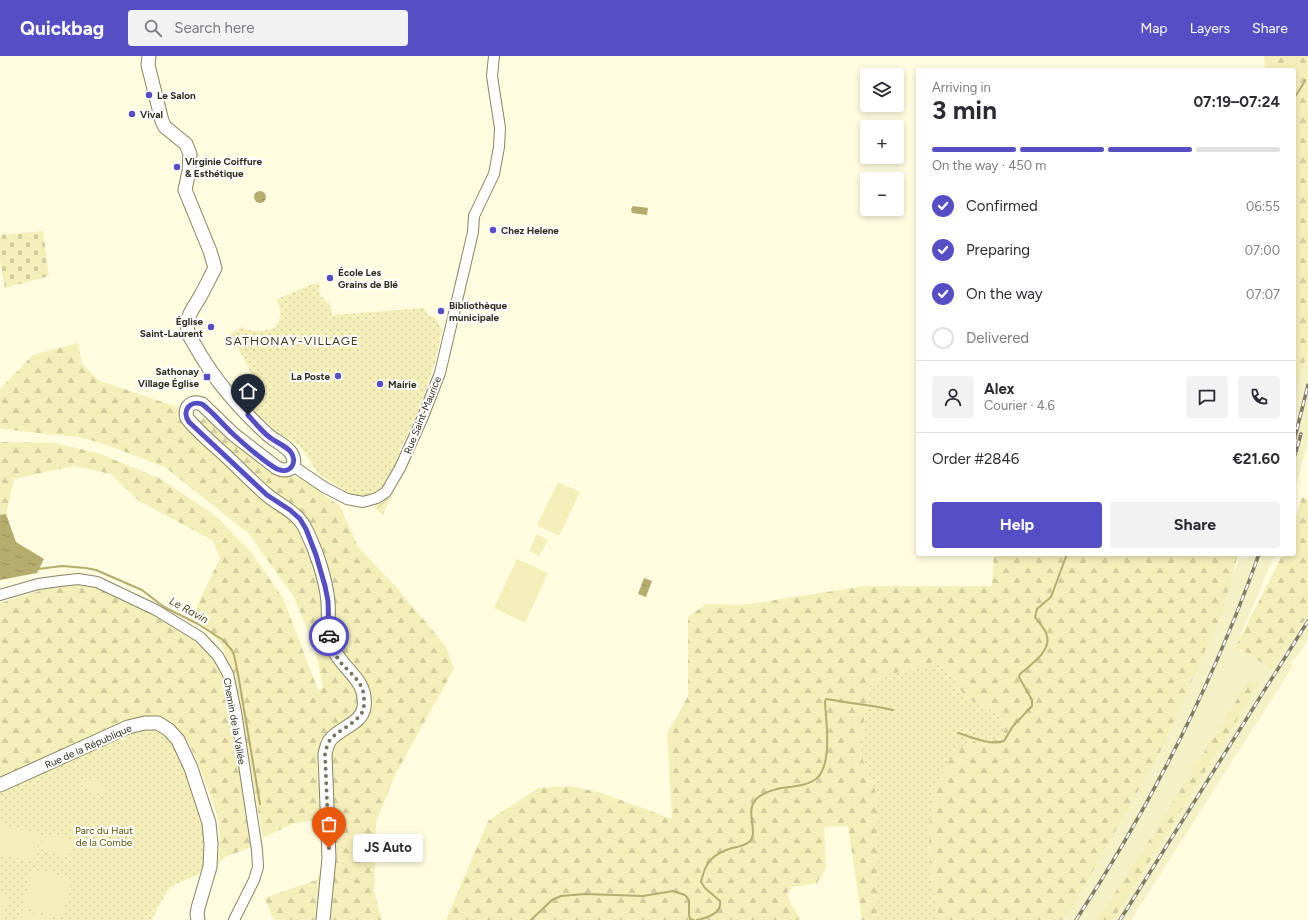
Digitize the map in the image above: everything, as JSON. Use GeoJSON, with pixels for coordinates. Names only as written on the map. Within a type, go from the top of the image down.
{"type":"FeatureCollection","features":[{"type":"Feature","properties":{"kind":"main road"},"geometry":{"type":"LineString","coordinates":[[149,56],[148,65],[162,122],[165,127],[186,144],[190,154],[189,171],[185,190],[210,251],[215,268],[190,312],[188,332],[212,374],[232,399],[256,424],[271,438],[289,450],[293,455],[293,466],[289,470],[284,471],[277,468],[233,434],[202,404],[197,402],[193,403],[186,409],[187,418],[199,432],[267,495],[290,510],[300,519],[306,529],[316,555],[325,586],[328,601],[331,644],[338,659],[355,676],[364,693],[364,709],[358,718],[330,740],[325,754],[330,858],[324,920]]}},
{"type":"Feature","properties":{"kind":"main road","name":"Rue de la République"},"geometry":{"type":"LineString","coordinates":[[0,785],[128,727],[145,723],[158,723],[169,730],[178,740],[191,768],[210,823],[210,867],[198,908],[198,920]]}},
{"type":"Feature","properties":{"kind":"main road","name":"Rue de la République"},"geometry":{"type":"LineString","coordinates":[[202,896],[200,913],[203,920]]}},
{"type":"Feature","properties":{"kind":"street","name":"Rue Saint-Maurice"},"geometry":{"type":"LineString","coordinates":[[293,466],[324,487],[347,498],[363,502],[378,498],[386,492],[400,468],[422,419],[440,373],[473,232],[474,216],[494,174],[499,147],[500,128],[492,76],[494,56]]}},
{"type":"Feature","properties":{"kind":"street","name":"Chemin de la Vallée"},"geometry":{"type":"LineString","coordinates":[[0,595],[38,584],[60,580],[78,579],[97,582],[156,610],[200,637],[218,656],[228,674],[236,712],[255,837],[258,867],[254,880],[234,920]]}},
{"type":"Feature","properties":{"kind":"street"},"geometry":{"type":"LineString","coordinates":[[225,920],[245,898]]}},
{"type":"Feature","properties":{"kind":"shaded area"},"geometry":{"type":"Polygon","coordinates":[[[1308,348],[1308,442],[1296,484],[1296,395],[1308,348]]]}},
{"type":"Feature","properties":{"kind":"shaded area"},"geometry":{"type":"Polygon","coordinates":[[[1252,556],[1274,556],[1236,646],[1271,669],[1308,615],[1308,640],[1299,654],[1290,663],[1293,666],[1131,920],[1048,920],[1201,656],[1239,559],[1251,558],[1252,556]]]}},
{"type":"Feature","properties":{"kind":"green space"},"geometry":{"type":"Polygon","coordinates":[[[1264,56],[1308,56],[1308,348],[1296,395],[1296,68],[1265,68],[1264,56]]]}},
{"type":"Feature","properties":{"kind":"green space"},"geometry":{"type":"Polygon","coordinates":[[[43,231],[49,276],[5,288],[0,260],[0,235],[43,231]]]}},
{"type":"Feature","properties":{"kind":"green space"},"geometry":{"type":"Polygon","coordinates":[[[318,282],[321,288],[318,289],[322,298],[324,298],[326,303],[329,302],[333,315],[424,308],[428,315],[436,318],[442,331],[435,363],[418,411],[397,458],[401,460],[382,489],[367,496],[350,494],[318,473],[300,446],[278,433],[249,406],[260,396],[247,364],[230,334],[242,327],[258,331],[275,327],[280,316],[280,307],[277,299],[318,282]]]}},
{"type":"Feature","properties":{"kind":"green space"},"geometry":{"type":"Polygon","coordinates":[[[78,343],[82,364],[98,380],[180,408],[182,422],[195,426],[209,413],[253,458],[287,477],[298,477],[340,506],[358,547],[395,586],[446,647],[454,669],[395,775],[376,822],[374,892],[382,920],[274,920],[264,898],[317,880],[324,861],[324,819],[294,823],[263,838],[237,690],[222,645],[195,617],[197,606],[220,558],[212,540],[139,501],[111,474],[74,466],[14,479],[6,514],[0,515],[0,442],[54,443],[98,453],[161,479],[216,516],[250,551],[283,598],[318,690],[323,688],[315,646],[292,594],[249,534],[165,467],[101,443],[79,437],[0,429],[0,389],[33,355],[78,343]]]}},
{"type":"Feature","properties":{"kind":"green space"},"geometry":{"type":"Polygon","coordinates":[[[558,482],[580,492],[559,536],[537,525],[558,482]]]}},
{"type":"Feature","properties":{"kind":"green space"},"geometry":{"type":"Polygon","coordinates":[[[389,497],[390,498],[383,514],[381,514],[375,507],[376,504],[389,497]]]}},
{"type":"Feature","properties":{"kind":"green space"},"geometry":{"type":"Polygon","coordinates":[[[1302,497],[1308,498],[1308,615],[1271,669],[1236,646],[1282,556],[1296,556],[1296,517],[1302,497]]]}},
{"type":"Feature","properties":{"kind":"green space"},"geometry":{"type":"Polygon","coordinates":[[[537,534],[548,540],[539,556],[529,551],[537,534]]]}},
{"type":"Feature","properties":{"kind":"green space"},"geometry":{"type":"Polygon","coordinates":[[[994,556],[1237,556],[1223,610],[1160,752],[1073,906],[1062,920],[937,920],[938,910],[930,873],[929,832],[932,790],[957,748],[982,740],[999,740],[1005,728],[997,713],[968,699],[940,664],[885,675],[868,687],[860,753],[878,797],[878,920],[862,920],[848,826],[824,827],[826,868],[817,883],[792,887],[787,893],[790,903],[801,920],[446,920],[488,821],[538,788],[572,786],[602,793],[672,819],[667,734],[688,696],[688,617],[706,604],[743,605],[865,586],[992,586],[994,556]]]}},
{"type":"Feature","properties":{"kind":"green space"},"geometry":{"type":"Polygon","coordinates":[[[517,559],[548,573],[525,623],[494,608],[517,559]]]}},
{"type":"Feature","properties":{"kind":"green space"},"geometry":{"type":"Polygon","coordinates":[[[61,584],[95,586],[153,614],[196,640],[214,657],[227,676],[254,846],[225,857],[217,865],[219,844],[218,816],[194,754],[186,739],[180,733],[159,720],[0,780],[0,603],[61,584]]]}},
{"type":"Feature","properties":{"kind":"green space"},"geometry":{"type":"Polygon","coordinates":[[[940,664],[968,699],[997,713],[1005,728],[999,740],[982,740],[929,832],[930,873],[938,910],[937,920],[878,920],[878,797],[860,754],[868,687],[885,675],[940,664]]]}},
{"type":"Feature","properties":{"kind":"green space"},"geometry":{"type":"Polygon","coordinates":[[[1249,680],[1258,683],[1237,720],[1113,920],[1097,920],[1142,852],[1249,680]]]}},
{"type":"Feature","properties":{"kind":"green space","name":"Parc du Haut de la Combe"},"geometry":{"type":"Polygon","coordinates":[[[156,727],[171,740],[177,751],[198,807],[204,829],[204,872],[176,884],[168,890],[151,920],[0,920],[0,789],[139,729],[156,727]]]}},
{"type":"Feature","properties":{"kind":"green space"},"geometry":{"type":"Polygon","coordinates":[[[86,777],[105,785],[101,795],[82,787],[86,777]]]}},
{"type":"Feature","properties":{"kind":"green space"},"geometry":{"type":"Polygon","coordinates":[[[0,824],[41,835],[33,862],[0,853],[0,824]]]}},
{"type":"Feature","properties":{"kind":"green space"},"geometry":{"type":"Polygon","coordinates":[[[44,833],[74,841],[69,858],[40,849],[44,833]]]}},
{"type":"Feature","properties":{"kind":"green space"},"geometry":{"type":"Polygon","coordinates":[[[33,869],[72,879],[61,918],[22,907],[33,869]]]}},
{"type":"Feature","properties":{"kind":"green space"},"geometry":{"type":"Polygon","coordinates":[[[0,892],[9,895],[2,920],[0,920],[0,892]]]}},
{"type":"Feature","properties":{"kind":"green space"},"geometry":{"type":"Polygon","coordinates":[[[21,910],[57,920],[19,920],[21,910]]]}},
{"type":"Feature","properties":{"kind":"water"},"geometry":{"type":"Polygon","coordinates":[[[260,191],[264,193],[266,197],[264,201],[260,203],[256,201],[254,197],[256,193],[260,191]]]}},
{"type":"Feature","properties":{"kind":"water"},"geometry":{"type":"Polygon","coordinates":[[[633,206],[648,208],[647,215],[632,213],[631,209],[633,206]]]}},
{"type":"Feature","properties":{"kind":"water"},"geometry":{"type":"Polygon","coordinates":[[[6,514],[16,542],[44,559],[37,573],[0,580],[0,515],[6,514]]]}},
{"type":"Feature","properties":{"kind":"water"},"geometry":{"type":"Polygon","coordinates":[[[644,578],[652,581],[646,597],[638,594],[644,578]]]}},
{"type":"Feature","properties":{"kind":"waterway"},"geometry":{"type":"LineString","coordinates":[[1296,96],[1305,80]]}},
{"type":"Feature","properties":{"kind":"waterway"},"geometry":{"type":"LineString","coordinates":[[958,733],[987,742],[1004,741],[1013,726],[1032,706],[1032,700],[1019,677],[1020,674],[1039,658],[1046,647],[1046,633],[1035,617],[1037,609],[1051,597],[1066,556]]}},
{"type":"Feature","properties":{"kind":"waterway","name":"Le Ravin"},"geometry":{"type":"LineString","coordinates":[[38,569],[62,566],[96,570],[142,590],[164,607],[198,624],[223,640],[234,655],[260,804]]}},
{"type":"Feature","properties":{"kind":"waterway"},"geometry":{"type":"LineString","coordinates":[[697,920],[713,915],[719,909],[720,905],[720,901],[705,888],[701,882],[707,864],[719,853],[739,847],[752,839],[753,829],[751,812],[756,799],[774,790],[808,783],[816,779],[821,772],[825,764],[827,753],[826,699],[893,710]]}},
{"type":"Feature","properties":{"kind":"waterway"},"geometry":{"type":"LineString","coordinates":[[531,920],[552,900],[561,896],[585,894],[643,896],[673,891],[685,895],[689,900],[689,915],[690,919],[694,920]]}},
{"type":"Feature","properties":{"kind":"railway"},"geometry":{"type":"LineString","coordinates":[[1296,433],[1308,385]]}},
{"type":"Feature","properties":{"kind":"railway"},"geometry":{"type":"LineString","coordinates":[[1296,451],[1301,434]]}},
{"type":"Feature","properties":{"kind":"railway"},"geometry":{"type":"LineString","coordinates":[[1076,920],[1104,877],[1155,788],[1201,696],[1222,649],[1258,556]]}},
{"type":"Feature","properties":{"kind":"railway"},"geometry":{"type":"LineString","coordinates":[[1120,920],[1308,621]]}},
{"type":"Feature","properties":{"kind":"way so far"},"geometry":{"type":"LineString","coordinates":[[329,636],[338,659],[355,676],[361,685],[364,693],[364,709],[358,718],[330,740],[325,754],[329,848]]}},
{"type":"Feature","properties":{"kind":"place","name":"Le Salon"},"geometry":{"type":"Point","coordinates":[149,95]}},
{"type":"Feature","properties":{"kind":"place","name":"Vival"},"geometry":{"type":"Point","coordinates":[132,114]}},
{"type":"Feature","properties":{"kind":"place","name":"Virginie Coiffure & Esthétique"},"geometry":{"type":"Point","coordinates":[177,167]}},
{"type":"Feature","properties":{"kind":"place","name":"Chez Helene"},"geometry":{"type":"Point","coordinates":[493,230]}},
{"type":"Feature","properties":{"kind":"place","name":"École Les Grains de Blé"},"geometry":{"type":"Point","coordinates":[330,278]}},
{"type":"Feature","properties":{"kind":"place","name":"Bibliothèque municipale"},"geometry":{"type":"Point","coordinates":[441,311]}},
{"type":"Feature","properties":{"kind":"place","name":"Église Saint-Laurent"},"geometry":{"type":"Point","coordinates":[211,327]}},
{"type":"Feature","properties":{"kind":"place","name":"La Poste"},"geometry":{"type":"Point","coordinates":[338,376]}},
{"type":"Feature","properties":{"kind":"place","name":"Sathonay Village Église"},"geometry":{"type":"Point","coordinates":[207,377]}},
{"type":"Feature","properties":{"kind":"place","name":"Mairie"},"geometry":{"type":"Point","coordinates":[380,384]}},
{"type":"Feature","properties":{"kind":"place","name":"JS Auto"},"geometry":{"type":"Point","coordinates":[329,848]}},
{"type":"Feature","properties":{"kind":"district","name":"SATHONAY-VILLAGE"},"geometry":{"type":"Point","coordinates":[292,341]}},
{"type":"Feature","properties":{"kind":"route"},"geometry":{"type":"LineString","coordinates":[[248,415],[271,438],[289,450],[293,455],[293,466],[289,470],[284,471],[277,468],[258,455],[233,434],[202,404],[197,402],[193,403],[186,409],[189,422],[199,432],[267,495],[290,510],[300,519],[306,529],[316,555],[325,586],[328,601],[329,636]]}}]}
